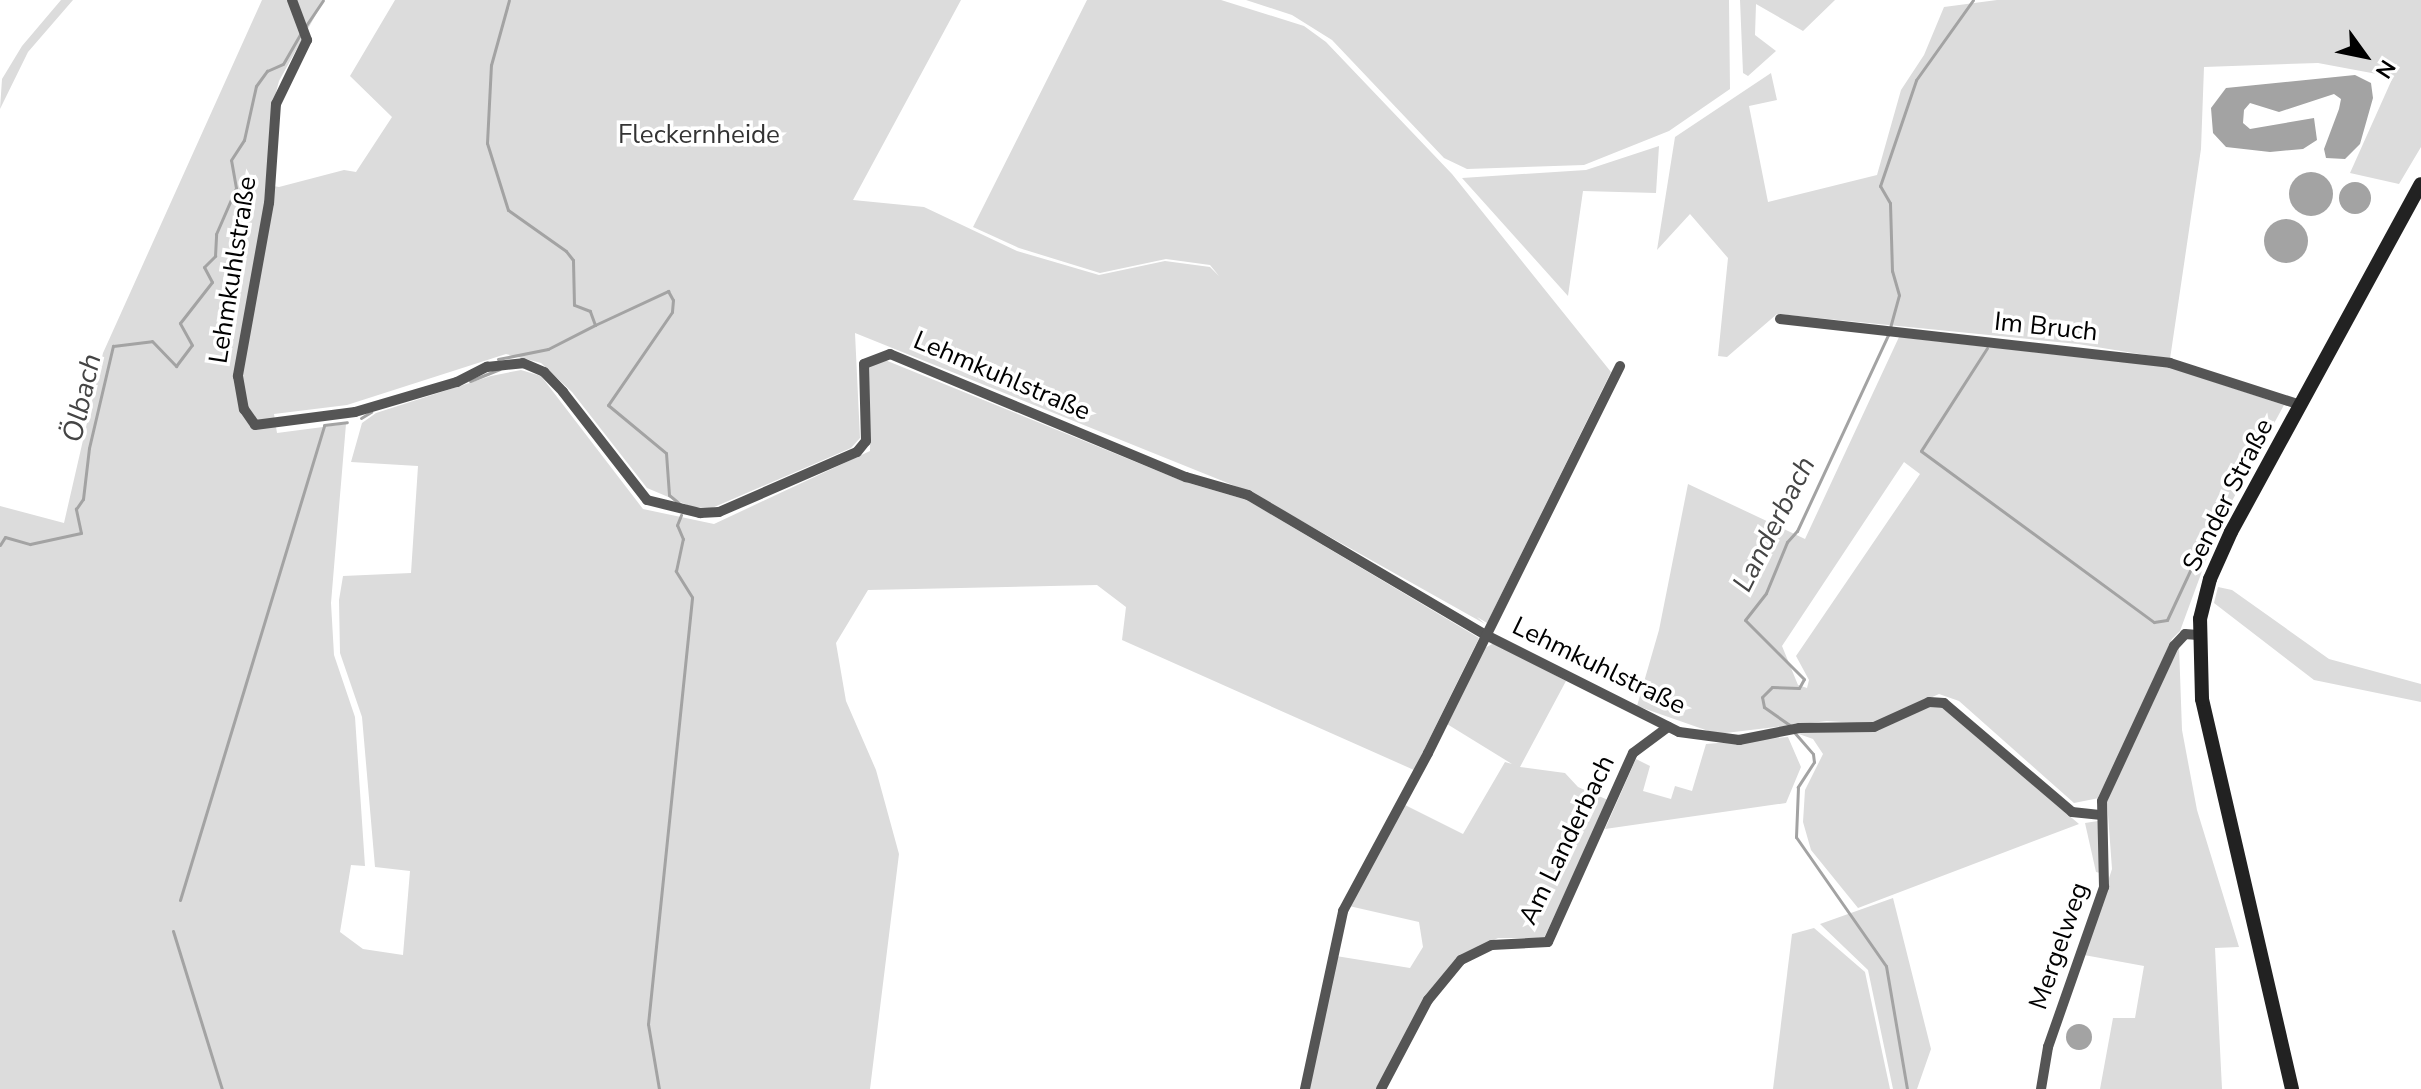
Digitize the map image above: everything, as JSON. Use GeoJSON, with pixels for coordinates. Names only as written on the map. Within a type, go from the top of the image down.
{"type":"FeatureCollection","features":[{"type":"Feature","properties":{"kind":"main road","name":"Sender Straße"},"geometry":{"type":"LineString","coordinates":[[2292,1089],[2204,711],[2198,635],[2215,567],[2421,184]]}},
{"type":"Feature","properties":{"kind":"street","name":"Lehmkuhlstraße"},"geometry":{"type":"LineString","coordinates":[[292,0],[306,35],[306,46],[276,104],[269,203],[238,376],[244,409],[255,425],[355,412],[457,382],[487,367],[523,363],[544,372],[563,392],[647,500],[700,513],[719,512],[857,452],[866,441],[864,364],[890,354],[1186,477],[1248,495],[1486,635],[1668,727],[1692,736],[1739,740],[1799,728],[1874,727],[1929,702],[1944,703],[2072,812],[2102,815]]}},
{"type":"Feature","properties":{"kind":"street","name":"Im Bruch"},"geometry":{"type":"LineString","coordinates":[[1780,319],[2170,363],[2301,405]]}},
{"type":"Feature","properties":{"kind":"street","name":"Lehmkuhlstraße"},"geometry":{"type":"LineString","coordinates":[[1305,1089],[1343,911],[1486,635],[1620,366]]}},
{"type":"Feature","properties":{"kind":"street"},"geometry":{"type":"LineString","coordinates":[[2102,815],[2102,801],[2174,646],[2185,634],[2198,635]]}},
{"type":"Feature","properties":{"kind":"street","name":"Am Landerbach"},"geometry":{"type":"LineString","coordinates":[[1381,1089],[1428,1000],[1461,960],[1492,945],[1548,942],[1633,753],[1668,727]]}},
{"type":"Feature","properties":{"kind":"street","name":"Mergelweg"},"geometry":{"type":"LineString","coordinates":[[2041,1089],[2048,1047],[2104,887],[2102,815]]}},
{"type":"Feature","properties":{"kind":"green space"},"geometry":{"type":"Polygon","coordinates":[[[61,0],[73,0],[28,52],[0,109],[2,79],[22,46],[61,0]]]}},
{"type":"Feature","properties":{"kind":"green space","name":"Fleckernheide"},"geometry":{"type":"Polygon","coordinates":[[[262,0],[324,0],[279,81],[273,104],[267,185],[279,187],[344,170],[356,172],[392,117],[350,76],[395,0],[961,0],[853,200],[924,207],[1017,251],[1099,275],[1165,261],[1210,267],[1219,276],[1210,265],[1166,259],[1100,273],[1019,248],[973,227],[1087,0],[1221,0],[1304,26],[1326,42],[1452,174],[1611,372],[1487,623],[1477,617],[1485,624],[1250,492],[855,333],[860,438],[851,448],[712,508],[692,507],[647,488],[572,392],[541,363],[506,354],[347,405],[274,414],[277,433],[346,424],[331,603],[334,655],[355,717],[365,866],[351,865],[340,932],[363,949],[403,955],[410,871],[375,867],[362,717],[340,653],[339,600],[343,576],[411,573],[418,466],[351,462],[362,423],[376,413],[491,376],[521,370],[541,376],[643,509],[714,524],[870,451],[868,366],[885,360],[1185,482],[1247,500],[1479,638],[1414,770],[1122,640],[1126,607],[1097,585],[868,590],[836,643],[846,701],[876,770],[899,854],[870,1089],[0,1089],[0,506],[64,523],[103,353],[262,0]]]}},
{"type":"Feature","properties":{"kind":"green space"},"geometry":{"type":"Polygon","coordinates":[[[1246,0],[1729,0],[1730,89],[1669,131],[1584,165],[1467,169],[1444,158],[1332,40],[1292,15],[1246,0]]]}},
{"type":"Feature","properties":{"kind":"green space"},"geometry":{"type":"Polygon","coordinates":[[[1740,0],[1835,0],[1803,31],[1756,4],[1755,35],[1776,51],[1748,76],[1743,73],[1740,0]]]}},
{"type":"Feature","properties":{"kind":"green space"},"geometry":{"type":"Polygon","coordinates":[[[1997,0],[2421,0],[2421,147],[2399,184],[2350,173],[2393,77],[2318,63],[2204,67],[2201,149],[2170,359],[2078,344],[1777,314],[1727,357],[1718,356],[1728,258],[1690,214],[1657,250],[1675,137],[1771,73],[1777,100],[1749,106],[1768,202],[1877,175],[1901,90],[1924,55],[1944,7],[1997,0]]]}},
{"type":"Feature","properties":{"kind":"green space"},"geometry":{"type":"Polygon","coordinates":[[[1659,146],[1656,193],[1583,191],[1568,296],[1462,178],[1586,170],[1659,146]]]}},
{"type":"Feature","properties":{"kind":"green space"},"geometry":{"type":"Polygon","coordinates":[[[1899,337],[2169,367],[2284,405],[2219,525],[2180,631],[2172,639],[2099,798],[2074,803],[1959,701],[1939,694],[1872,724],[1827,721],[1717,734],[1637,706],[1659,630],[1688,484],[1805,539],[1899,337]],[[1904,462],[1782,646],[1798,685],[1807,688],[1809,680],[1796,656],[1920,474],[1904,462]]]}},
{"type":"Feature","properties":{"kind":"green space"},"geometry":{"type":"Polygon","coordinates":[[[2218,587],[2232,590],[2329,659],[2421,684],[2421,702],[2314,680],[2214,603],[2218,587]]]}},
{"type":"Feature","properties":{"kind":"green space"},"geometry":{"type":"Polygon","coordinates":[[[1494,643],[1566,681],[1520,767],[1565,773],[1578,787],[1608,800],[1544,938],[1498,938],[1460,957],[1377,1089],[1308,1089],[1336,956],[1410,968],[1423,947],[1419,922],[1349,906],[1405,805],[1463,834],[1505,762],[1512,764],[1447,724],[1485,648],[1494,643]]]}},
{"type":"Feature","properties":{"kind":"green space"},"geometry":{"type":"Polygon","coordinates":[[[2179,646],[2182,730],[2197,810],[2239,947],[2215,948],[2222,1089],[2100,1089],[2113,1018],[2135,1018],[2144,966],[2084,955],[2112,869],[2107,801],[2179,646]]]}},
{"type":"Feature","properties":{"kind":"green space"},"geometry":{"type":"Polygon","coordinates":[[[1929,707],[1943,708],[2079,824],[1858,908],[1811,850],[1803,822],[1805,790],[1823,754],[1813,739],[1796,733],[1873,731],[1929,707]]]}},
{"type":"Feature","properties":{"kind":"green space"},"geometry":{"type":"Polygon","coordinates":[[[1788,737],[1801,767],[1786,803],[1605,829],[1636,759],[1650,766],[1643,791],[1671,799],[1675,786],[1692,791],[1706,744],[1788,737]]]}},
{"type":"Feature","properties":{"kind":"green space"},"geometry":{"type":"Polygon","coordinates":[[[2098,821],[2104,874],[2096,872],[2085,823],[2098,821]]]}},
{"type":"Feature","properties":{"kind":"green space"},"geometry":{"type":"Polygon","coordinates":[[[1893,898],[1931,1049],[1917,1089],[1893,1089],[1868,970],[1820,924],[1893,898]]]}},
{"type":"Feature","properties":{"kind":"green space"},"geometry":{"type":"Polygon","coordinates":[[[1814,928],[1865,972],[1890,1089],[1773,1089],[1792,934],[1814,928]]]}},
{"type":"Feature","properties":{"kind":"shaded area"},"geometry":{"type":"Polygon","coordinates":[[[2355,75],[2371,83],[2373,98],[2360,144],[2345,159],[2326,158],[2324,149],[2341,99],[2334,94],[2279,112],[2250,103],[2244,110],[2243,123],[2250,129],[2314,118],[2317,140],[2303,149],[2270,152],[2226,147],[2213,133],[2211,108],[2226,88],[2355,75]]]}},
{"type":"Feature","properties":{"kind":"shaded area"},"geometry":{"type":"Polygon","coordinates":[[[2311,172],[2326,179],[2333,194],[2326,209],[2311,216],[2296,209],[2289,194],[2296,179],[2311,172]]]}},
{"type":"Feature","properties":{"kind":"shaded area"},"geometry":{"type":"Polygon","coordinates":[[[2355,182],[2366,187],[2371,198],[2366,209],[2355,214],[2344,209],[2339,198],[2344,187],[2355,182]]]}},
{"type":"Feature","properties":{"kind":"shaded area"},"geometry":{"type":"Polygon","coordinates":[[[2286,219],[2301,226],[2308,241],[2301,256],[2286,263],[2271,256],[2264,241],[2271,226],[2286,219]]]}},
{"type":"Feature","properties":{"kind":"shaded area"},"geometry":{"type":"Polygon","coordinates":[[[2079,1024],[2088,1028],[2092,1037],[2088,1046],[2079,1050],[2070,1046],[2066,1037],[2070,1028],[2079,1024]]]}},
{"type":"Feature","properties":{"kind":"waterway","name":"Ölbach"},"geometry":{"type":"LineString","coordinates":[[305,27],[323,0]]}},
{"type":"Feature","properties":{"kind":"waterway"},"geometry":{"type":"LineString","coordinates":[[498,359],[548,349],[595,325],[590,311],[574,305],[573,260],[566,251],[508,210],[487,143],[491,65],[509,0]]}},
{"type":"Feature","properties":{"kind":"waterway","name":"Landerbach"},"geometry":{"type":"LineString","coordinates":[[1791,726],[1764,707],[1762,697],[1772,687],[1799,688],[1804,679],[1745,620],[1766,593],[1787,542],[1797,531],[1888,335],[1899,295],[1892,271],[1890,203],[1880,186],[1916,80],[1973,0]]}},
{"type":"Feature","properties":{"kind":"waterway","name":"Ölbach"},"geometry":{"type":"LineString","coordinates":[[0,545],[5,537],[30,544],[81,533],[76,509],[83,499],[89,448],[113,346],[152,341],[176,366],[192,345],[180,323],[212,282],[204,267],[215,256],[216,234],[236,188],[231,160],[244,140],[256,86],[267,71],[283,64],[301,33]]}},
{"type":"Feature","properties":{"kind":"waterway"},"geometry":{"type":"LineString","coordinates":[[595,325],[668,291],[673,300],[672,312],[608,405],[666,453],[669,495],[680,504]]}},
{"type":"Feature","properties":{"kind":"waterway"},"geometry":{"type":"LineString","coordinates":[[1987,348],[1921,451],[2154,622],[2167,620],[2201,547]]}},
{"type":"Feature","properties":{"kind":"waterway"},"geometry":{"type":"LineString","coordinates":[[470,381],[500,369]]}},
{"type":"Feature","properties":{"kind":"waterway"},"geometry":{"type":"LineString","coordinates":[[361,418],[371,412]]}},
{"type":"Feature","properties":{"kind":"waterway"},"geometry":{"type":"LineString","coordinates":[[180,900],[324,425],[347,422]]}},
{"type":"Feature","properties":{"kind":"waterway"},"geometry":{"type":"LineString","coordinates":[[659,1089],[648,1024],[692,597],[676,571],[683,539],[677,525],[681,515]]}},
{"type":"Feature","properties":{"kind":"waterway","name":"Landerbach"},"geometry":{"type":"LineString","coordinates":[[1794,732],[1813,754],[1814,762],[1798,787],[1796,837],[1886,966],[1907,1089]]}},
{"type":"Feature","properties":{"kind":"waterway"},"geometry":{"type":"LineString","coordinates":[[173,931],[222,1089]]}}]}
